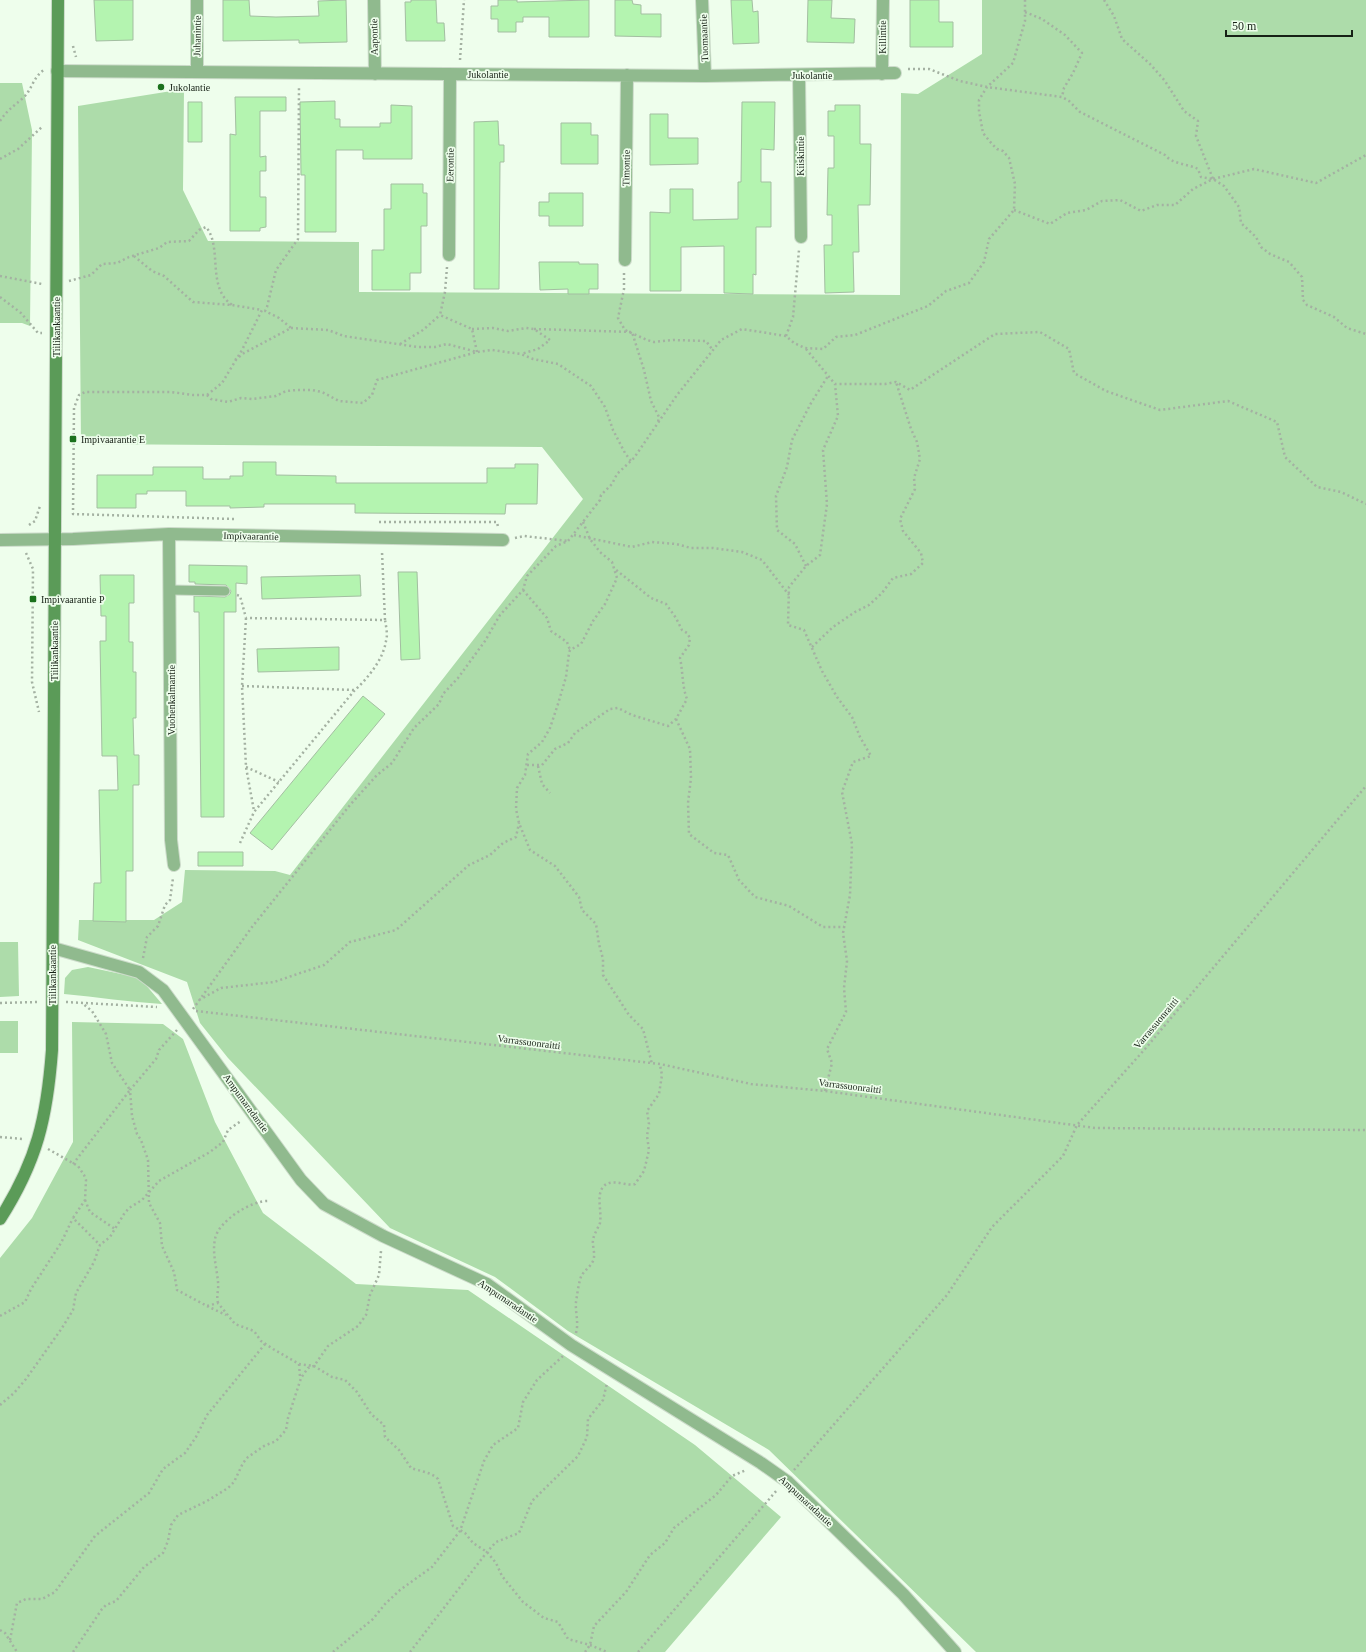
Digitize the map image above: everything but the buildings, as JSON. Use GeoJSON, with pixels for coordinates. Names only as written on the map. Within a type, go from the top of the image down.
{"type":"FeatureCollection","features":[{"type":"Feature","properties":{"kind":"street","name":"Tiilikankaantie"},"geometry":{"type":"LineString","coordinates":[[0,1219],[25,1176],[38,1144],[44,1122],[50,1083],[52,1002],[58,0]]}},
{"type":"Feature","properties":{"kind":"street","name":"Juhanintie"},"geometry":{"type":"LineString","coordinates":[[197,0],[197,72]]}},
{"type":"Feature","properties":{"kind":"street","name":"Aapontie"},"geometry":{"type":"LineString","coordinates":[[374,0],[375,74]]}},
{"type":"Feature","properties":{"kind":"street","name":"Tuomaantie"},"geometry":{"type":"LineString","coordinates":[[702,0],[705,76]]}},
{"type":"Feature","properties":{"kind":"street","name":"Killintie"},"geometry":{"type":"LineString","coordinates":[[882,69],[883,0]]}},
{"type":"Feature","properties":{"kind":"street","name":"Jukolantie"},"geometry":{"type":"LineString","coordinates":[[57,71],[705,76],[799,75],[882,69],[895,73]]}},
{"type":"Feature","properties":{"kind":"street","name":"Eerontie"},"geometry":{"type":"LineString","coordinates":[[449,255],[450,74]]}},
{"type":"Feature","properties":{"kind":"street","name":"Timontie"},"geometry":{"type":"LineString","coordinates":[[625,260],[627,75]]}},
{"type":"Feature","properties":{"kind":"street","name":"Kiiskintie"},"geometry":{"type":"LineString","coordinates":[[799,75],[800,237]]}},
{"type":"Feature","properties":{"kind":"street","name":"Impivaarantie"},"geometry":{"type":"LineString","coordinates":[[0,540],[54,540],[169,534],[503,540]]}},
{"type":"Feature","properties":{"kind":"street","name":"Vuohenkalmantie"},"geometry":{"type":"LineString","coordinates":[[169,534],[172,840],[174,865]]}},
{"type":"Feature","properties":{"kind":"street","name":"Ampumaradantie"},"geometry":{"type":"LineString","coordinates":[[52,948],[140,972],[163,990],[178,1009],[189,1015],[252,1111],[301,1180],[324,1204],[383,1236],[487,1284],[571,1345],[761,1463],[785,1480],[903,1594],[955,1652]]}},
{"type":"Feature","properties":{"kind":"lane"},"geometry":{"type":"LineString","coordinates":[[170,590],[225,591]]}},
{"type":"Feature","properties":{"kind":"path"},"geometry":{"type":"LineString","coordinates":[[459,63],[464,0]]}},
{"type":"Feature","properties":{"kind":"path"},"geometry":{"type":"LineString","coordinates":[[73,1164],[156,1059],[159,1050],[189,1015],[215,981],[252,927],[350,805],[377,775],[392,763],[414,728],[439,704],[443,694],[458,678],[486,640],[500,615],[523,590],[527,576],[556,546],[568,541],[574,535],[600,500],[601,495],[612,484],[617,474],[631,461],[677,395],[706,360],[712,349],[721,340],[742,329],[786,336],[794,343],[805,348],[823,349],[836,337],[855,335],[928,306],[946,291],[969,283],[984,262],[989,239],[1014,210],[1015,184],[1009,158],[1003,151],[992,144],[982,130],[979,100],[987,87],[1013,63],[1025,21],[1025,0]]}},
{"type":"Feature","properties":{"kind":"path"},"geometry":{"type":"LineString","coordinates":[[1104,0],[1114,16],[1122,39],[1150,64],[1165,81],[1184,111],[1198,121],[1196,136],[1213,179]]}},
{"type":"Feature","properties":{"kind":"path"},"geometry":{"type":"LineString","coordinates":[[1025,12],[1042,19],[1065,35],[1082,53],[1064,88],[1062,96]]}},
{"type":"Feature","properties":{"kind":"path"},"geometry":{"type":"LineString","coordinates":[[44,64],[44,78]]}},
{"type":"Feature","properties":{"kind":"path"},"geometry":{"type":"LineString","coordinates":[[882,69],[929,68],[960,81],[987,87],[1062,96],[1080,112],[1164,155],[1169,160],[1198,169],[1201,177],[1213,179],[1224,186],[1239,207],[1241,223],[1256,237],[1261,247],[1270,254],[1289,262],[1302,277],[1303,300],[1307,305],[1334,317],[1347,328],[1366,334]]}},
{"type":"Feature","properties":{"kind":"path"},"geometry":{"type":"LineString","coordinates":[[0,121],[13,104],[24,98],[39,74],[45,70]]}},
{"type":"Feature","properties":{"kind":"path"},"geometry":{"type":"LineString","coordinates":[[235,519],[73,514],[74,408],[79,395],[85,392],[171,392],[207,395],[222,383],[263,311],[267,307],[276,270],[298,239],[299,73]]}},
{"type":"Feature","properties":{"kind":"path"},"geometry":{"type":"LineString","coordinates":[[0,159],[18,149],[44,125],[44,132]]}},
{"type":"Feature","properties":{"kind":"path"},"geometry":{"type":"LineString","coordinates":[[1014,210],[1050,224],[1067,213],[1086,210],[1102,201],[1120,200],[1141,211],[1157,205],[1175,204],[1193,189],[1213,179],[1254,169],[1316,183],[1366,155]]}},
{"type":"Feature","properties":{"kind":"path"},"geometry":{"type":"LineString","coordinates":[[57,283],[84,278],[91,275],[102,264],[117,263],[159,248],[167,242],[189,241],[199,230],[206,227],[213,245],[218,283],[225,298],[232,305]]}},
{"type":"Feature","properties":{"kind":"path"},"geometry":{"type":"LineString","coordinates":[[786,336],[793,317],[800,237]]}},
{"type":"Feature","properties":{"kind":"path"},"geometry":{"type":"LineString","coordinates":[[400,344],[423,330],[440,315],[445,292],[449,255]]}},
{"type":"Feature","properties":{"kind":"path"},"geometry":{"type":"LineString","coordinates":[[134,256],[152,271],[164,276],[193,302],[232,305],[263,311],[279,318],[291,328]]}},
{"type":"Feature","properties":{"kind":"path"},"geometry":{"type":"LineString","coordinates":[[625,260],[624,288],[618,318],[624,329],[654,342],[673,340],[706,341],[712,349]]}},
{"type":"Feature","properties":{"kind":"path"},"geometry":{"type":"LineString","coordinates":[[0,276],[43,284]]}},
{"type":"Feature","properties":{"kind":"path"},"geometry":{"type":"LineString","coordinates":[[42,291],[43,276]]}},
{"type":"Feature","properties":{"kind":"path"},"geometry":{"type":"LineString","coordinates":[[0,297],[21,313],[38,333],[42,333]]}},
{"type":"Feature","properties":{"kind":"path"},"geometry":{"type":"LineString","coordinates":[[440,315],[472,329],[493,328],[508,331],[526,328],[632,332]]}},
{"type":"Feature","properties":{"kind":"path"},"geometry":{"type":"LineString","coordinates":[[42,326],[42,341]]}},
{"type":"Feature","properties":{"kind":"path"},"geometry":{"type":"LineString","coordinates":[[235,360],[291,328],[328,330],[344,336],[400,344],[435,347],[447,344],[477,352]]}},
{"type":"Feature","properties":{"kind":"path"},"geometry":{"type":"LineString","coordinates":[[472,329],[477,352]]}},
{"type":"Feature","properties":{"kind":"path"},"geometry":{"type":"LineString","coordinates":[[521,354],[538,349],[550,340],[534,329]]}},
{"type":"Feature","properties":{"kind":"path"},"geometry":{"type":"LineString","coordinates":[[632,332],[644,370],[651,401],[659,417],[658,423]]}},
{"type":"Feature","properties":{"kind":"path"},"geometry":{"type":"LineString","coordinates":[[835,384],[885,384],[896,382],[910,390],[995,334],[1040,332],[1069,349],[1074,373],[1106,392],[1160,410],[1228,401],[1277,422],[1285,457],[1311,482],[1317,487],[1341,492],[1366,504]]}},
{"type":"Feature","properties":{"kind":"path"},"geometry":{"type":"LineString","coordinates":[[805,348],[835,384],[838,416],[823,450],[827,504],[820,555],[806,566],[789,587],[788,625],[804,630],[837,697],[852,717],[860,737],[871,756],[853,762],[842,792],[852,844],[850,895],[843,933],[846,961],[844,988],[846,1012],[828,1049],[832,1063],[825,1091]]}},
{"type":"Feature","properties":{"kind":"path"},"geometry":{"type":"LineString","coordinates":[[207,395],[211,399],[228,402],[241,398],[252,399],[276,396],[297,390],[312,390],[322,392],[339,401],[363,403],[372,395],[377,380],[477,352],[492,350],[521,354],[533,359],[558,364],[591,386],[605,407],[613,430],[631,461]]}},
{"type":"Feature","properties":{"kind":"path"},"geometry":{"type":"LineString","coordinates":[[806,566],[795,544],[777,530],[776,496],[787,467],[792,440],[811,402],[828,376]]}},
{"type":"Feature","properties":{"kind":"path"},"geometry":{"type":"LineString","coordinates":[[812,648],[833,627],[855,612],[869,605],[882,593],[893,578],[911,574],[923,563],[921,553],[902,531],[900,519],[915,489],[914,478],[920,459],[918,442],[911,429],[896,382]]}},
{"type":"Feature","properties":{"kind":"path"},"geometry":{"type":"LineString","coordinates":[[40,720],[32,682],[33,569],[26,554],[27,527],[35,521],[42,500]]}},
{"type":"Feature","properties":{"kind":"path"},"geometry":{"type":"LineString","coordinates":[[377,522],[497,522],[503,540],[524,536],[568,541]]}},
{"type":"Feature","properties":{"kind":"path"},"geometry":{"type":"LineString","coordinates":[[570,650],[581,644],[617,582],[617,576],[612,562],[600,552],[590,538],[583,522]]}},
{"type":"Feature","properties":{"kind":"path"},"geometry":{"type":"LineString","coordinates":[[574,535],[632,546],[652,542],[676,544],[691,548],[713,548],[742,552],[762,560],[789,595]]}},
{"type":"Feature","properties":{"kind":"path"},"geometry":{"type":"LineString","coordinates":[[240,844],[254,812],[354,690],[364,681],[382,655],[387,640],[382,538]]}},
{"type":"Feature","properties":{"kind":"path"},"geometry":{"type":"LineString","coordinates":[[527,765],[538,766],[545,762],[555,749],[568,743],[575,733],[610,708],[618,708],[632,715],[668,726],[676,719],[687,699],[682,686],[683,673],[680,658],[689,645],[690,638],[687,633],[682,630],[666,604],[651,598],[614,568]]}},
{"type":"Feature","properties":{"kind":"path"},"geometry":{"type":"LineString","coordinates":[[523,590],[547,618],[551,631],[567,642],[570,650],[566,677],[550,728],[542,742],[528,754],[525,775],[516,788],[516,809],[519,823],[530,850],[556,866],[579,897],[582,910],[596,924],[603,959],[603,975],[629,1015],[643,1030],[652,1064]]}},
{"type":"Feature","properties":{"kind":"path"},"geometry":{"type":"LineString","coordinates":[[225,591],[240,596],[246,618],[242,686],[246,767],[254,812]]}},
{"type":"Feature","properties":{"kind":"path"},"geometry":{"type":"LineString","coordinates":[[246,618],[385,620]]}},
{"type":"Feature","properties":{"kind":"path"},"geometry":{"type":"LineString","coordinates":[[242,686],[354,690]]}},
{"type":"Feature","properties":{"kind":"path"},"geometry":{"type":"LineString","coordinates":[[676,719],[690,749],[691,778],[688,803],[689,834],[714,853],[728,855],[739,880],[755,897],[789,906],[823,927],[844,927]]}},
{"type":"Feature","properties":{"kind":"path"},"geometry":{"type":"LineString","coordinates":[[538,766],[542,784],[550,793]]}},
{"type":"Feature","properties":{"kind":"path"},"geometry":{"type":"LineString","coordinates":[[246,767],[279,782]]}},
{"type":"Feature","properties":{"kind":"path","name":"Varrassuonraitti"},"geometry":{"type":"LineString","coordinates":[[189,1015],[660,1064],[751,1084],[825,1091],[1077,1125],[1145,1049],[1366,786]]}},
{"type":"Feature","properties":{"kind":"path"},"geometry":{"type":"LineString","coordinates":[[199,1000],[221,988],[274,982],[324,966],[350,942],[396,930],[469,865],[490,854],[503,843],[516,837],[519,823]]}},
{"type":"Feature","properties":{"kind":"path"},"geometry":{"type":"LineString","coordinates":[[140,972],[147,937],[158,926],[165,904],[170,900],[174,865]]}},
{"type":"Feature","properties":{"kind":"path"},"geometry":{"type":"LineString","coordinates":[[38,1009],[39,994]]}},
{"type":"Feature","properties":{"kind":"path"},"geometry":{"type":"LineString","coordinates":[[81,1002],[89,1007],[103,1028],[106,1034],[112,1063],[130,1090],[132,1116],[137,1134],[141,1140],[148,1160],[149,1203],[160,1223],[162,1246],[174,1272],[177,1290],[226,1315]]}},
{"type":"Feature","properties":{"kind":"path"},"geometry":{"type":"LineString","coordinates":[[0,1003],[81,1002],[178,1009]]}},
{"type":"Feature","properties":{"kind":"path"},"geometry":{"type":"LineString","coordinates":[[333,1652],[373,1619],[385,1604],[400,1590],[432,1567],[460,1531],[484,1461],[493,1445],[518,1428],[523,1402],[536,1380],[561,1358],[571,1345],[577,1331],[576,1304],[581,1277],[591,1265],[594,1256],[593,1238],[600,1222],[600,1195],[604,1186],[608,1184],[623,1182],[630,1185],[635,1184],[644,1171],[649,1148],[647,1136],[649,1124],[646,1110],[660,1094],[662,1075],[660,1064]]}},
{"type":"Feature","properties":{"kind":"path"},"geometry":{"type":"LineString","coordinates":[[0,1405],[26,1380],[73,1310],[76,1293],[94,1262],[100,1245],[110,1237],[129,1208],[142,1200],[159,1181],[167,1175],[210,1152],[223,1142],[228,1130],[235,1127],[252,1111]]}},
{"type":"Feature","properties":{"kind":"path"},"geometry":{"type":"LineString","coordinates":[[638,1652],[785,1480],[947,1295],[992,1227],[1064,1156],[1077,1125],[1095,1128],[1366,1130]]}},
{"type":"Feature","properties":{"kind":"path"},"geometry":{"type":"LineString","coordinates":[[0,1137],[26,1139],[23,1146]]}},
{"type":"Feature","properties":{"kind":"path"},"geometry":{"type":"LineString","coordinates":[[38,1144],[78,1166],[86,1180],[85,1200],[90,1212],[116,1229]]}},
{"type":"Feature","properties":{"kind":"path"},"geometry":{"type":"LineString","coordinates":[[0,1316],[25,1302],[31,1289],[85,1200]]}},
{"type":"Feature","properties":{"kind":"path"},"geometry":{"type":"LineString","coordinates":[[269,1201],[260,1201],[240,1209],[234,1217],[225,1222],[214,1238],[219,1290],[217,1299],[226,1315],[238,1326],[254,1331],[265,1344],[299,1364],[314,1366],[332,1377],[345,1380],[371,1414],[384,1425],[385,1438],[399,1450],[411,1468],[435,1476],[442,1487],[442,1494],[451,1522],[460,1531],[465,1533],[473,1543],[487,1552],[496,1564],[502,1576],[523,1602],[544,1618],[558,1622],[568,1639],[590,1645],[607,1652]]}},
{"type":"Feature","properties":{"kind":"path"},"geometry":{"type":"LineString","coordinates":[[73,1218],[100,1245]]}},
{"type":"Feature","properties":{"kind":"path"},"geometry":{"type":"LineString","coordinates":[[300,1378],[308,1368],[314,1366],[328,1346],[358,1326],[366,1315],[370,1296],[379,1275],[380,1247],[383,1236]]}},
{"type":"Feature","properties":{"kind":"path"},"geometry":{"type":"LineString","coordinates":[[207,1306],[218,1303]]}},
{"type":"Feature","properties":{"kind":"path"},"geometry":{"type":"LineString","coordinates":[[10,1640],[17,1603],[26,1600],[42,1599],[55,1592],[95,1536],[149,1493],[163,1469],[186,1453],[207,1415],[265,1344]]}},
{"type":"Feature","properties":{"kind":"path"},"geometry":{"type":"LineString","coordinates":[[73,1652],[102,1609],[106,1605],[116,1601],[144,1566],[163,1553],[168,1541],[171,1525],[178,1515],[207,1502],[228,1488],[234,1482],[243,1463],[248,1457],[282,1435],[286,1430],[300,1378],[299,1364]]}},
{"type":"Feature","properties":{"kind":"path"},"geometry":{"type":"LineString","coordinates":[[410,1652],[487,1552],[496,1542],[519,1533],[532,1501],[578,1456],[587,1437],[588,1419],[603,1400],[610,1370]]}},
{"type":"Feature","properties":{"kind":"path"},"geometry":{"type":"LineString","coordinates":[[585,1652],[590,1645],[594,1626],[626,1592],[650,1555],[665,1543],[674,1528],[716,1495],[732,1476],[761,1463]]}},
{"type":"Feature","properties":{"kind":"path"},"geometry":{"type":"LineString","coordinates":[[0,1630],[5,1633],[17,1652]]}},
{"type":"Feature","properties":{"kind":"green space"},"geometry":{"type":"Polygon","coordinates":[[[982,0],[1366,0],[1366,1652],[976,1652],[769,1450],[568,1331],[495,1277],[390,1228],[228,1058],[200,1023],[187,982],[78,940],[79,920],[154,920],[182,902],[185,870],[275,871],[290,875],[583,499],[542,447],[81,444],[78,106],[184,89],[183,190],[208,241],[359,242],[359,292],[900,295],[901,93],[918,94],[982,54],[982,0]]]}},
{"type":"Feature","properties":{"kind":"green space"},"geometry":{"type":"Polygon","coordinates":[[[0,83],[22,83],[32,130],[30,326],[22,323],[0,323],[0,83]]]}},
{"type":"Feature","properties":{"kind":"green space"},"geometry":{"type":"Polygon","coordinates":[[[0,942],[18,942],[19,996],[0,997],[0,942]]]}},
{"type":"Feature","properties":{"kind":"green space"},"geometry":{"type":"Polygon","coordinates":[[[88,967],[140,978],[162,1004],[64,994],[65,978],[72,970],[88,967]]]}},
{"type":"Feature","properties":{"kind":"green space"},"geometry":{"type":"Polygon","coordinates":[[[0,1021],[18,1021],[18,1053],[0,1053],[0,1021]]]}},
{"type":"Feature","properties":{"kind":"green space"},"geometry":{"type":"Polygon","coordinates":[[[72,1022],[163,1024],[183,1039],[215,1122],[263,1213],[356,1284],[468,1290],[695,1445],[781,1517],[665,1652],[0,1652],[0,1258],[32,1218],[73,1142],[72,1022]]]}},
{"type":"Feature","properties":{"kind":"place","name":"Jukolantie"},"geometry":{"type":"Point","coordinates":[161,87]}},
{"type":"Feature","properties":{"kind":"place","name":"Impivaarantie E"},"geometry":{"type":"Point","coordinates":[73,439]}},
{"type":"Feature","properties":{"kind":"place","name":"Impivaarantie P"},"geometry":{"type":"Point","coordinates":[33,599]}}]}
